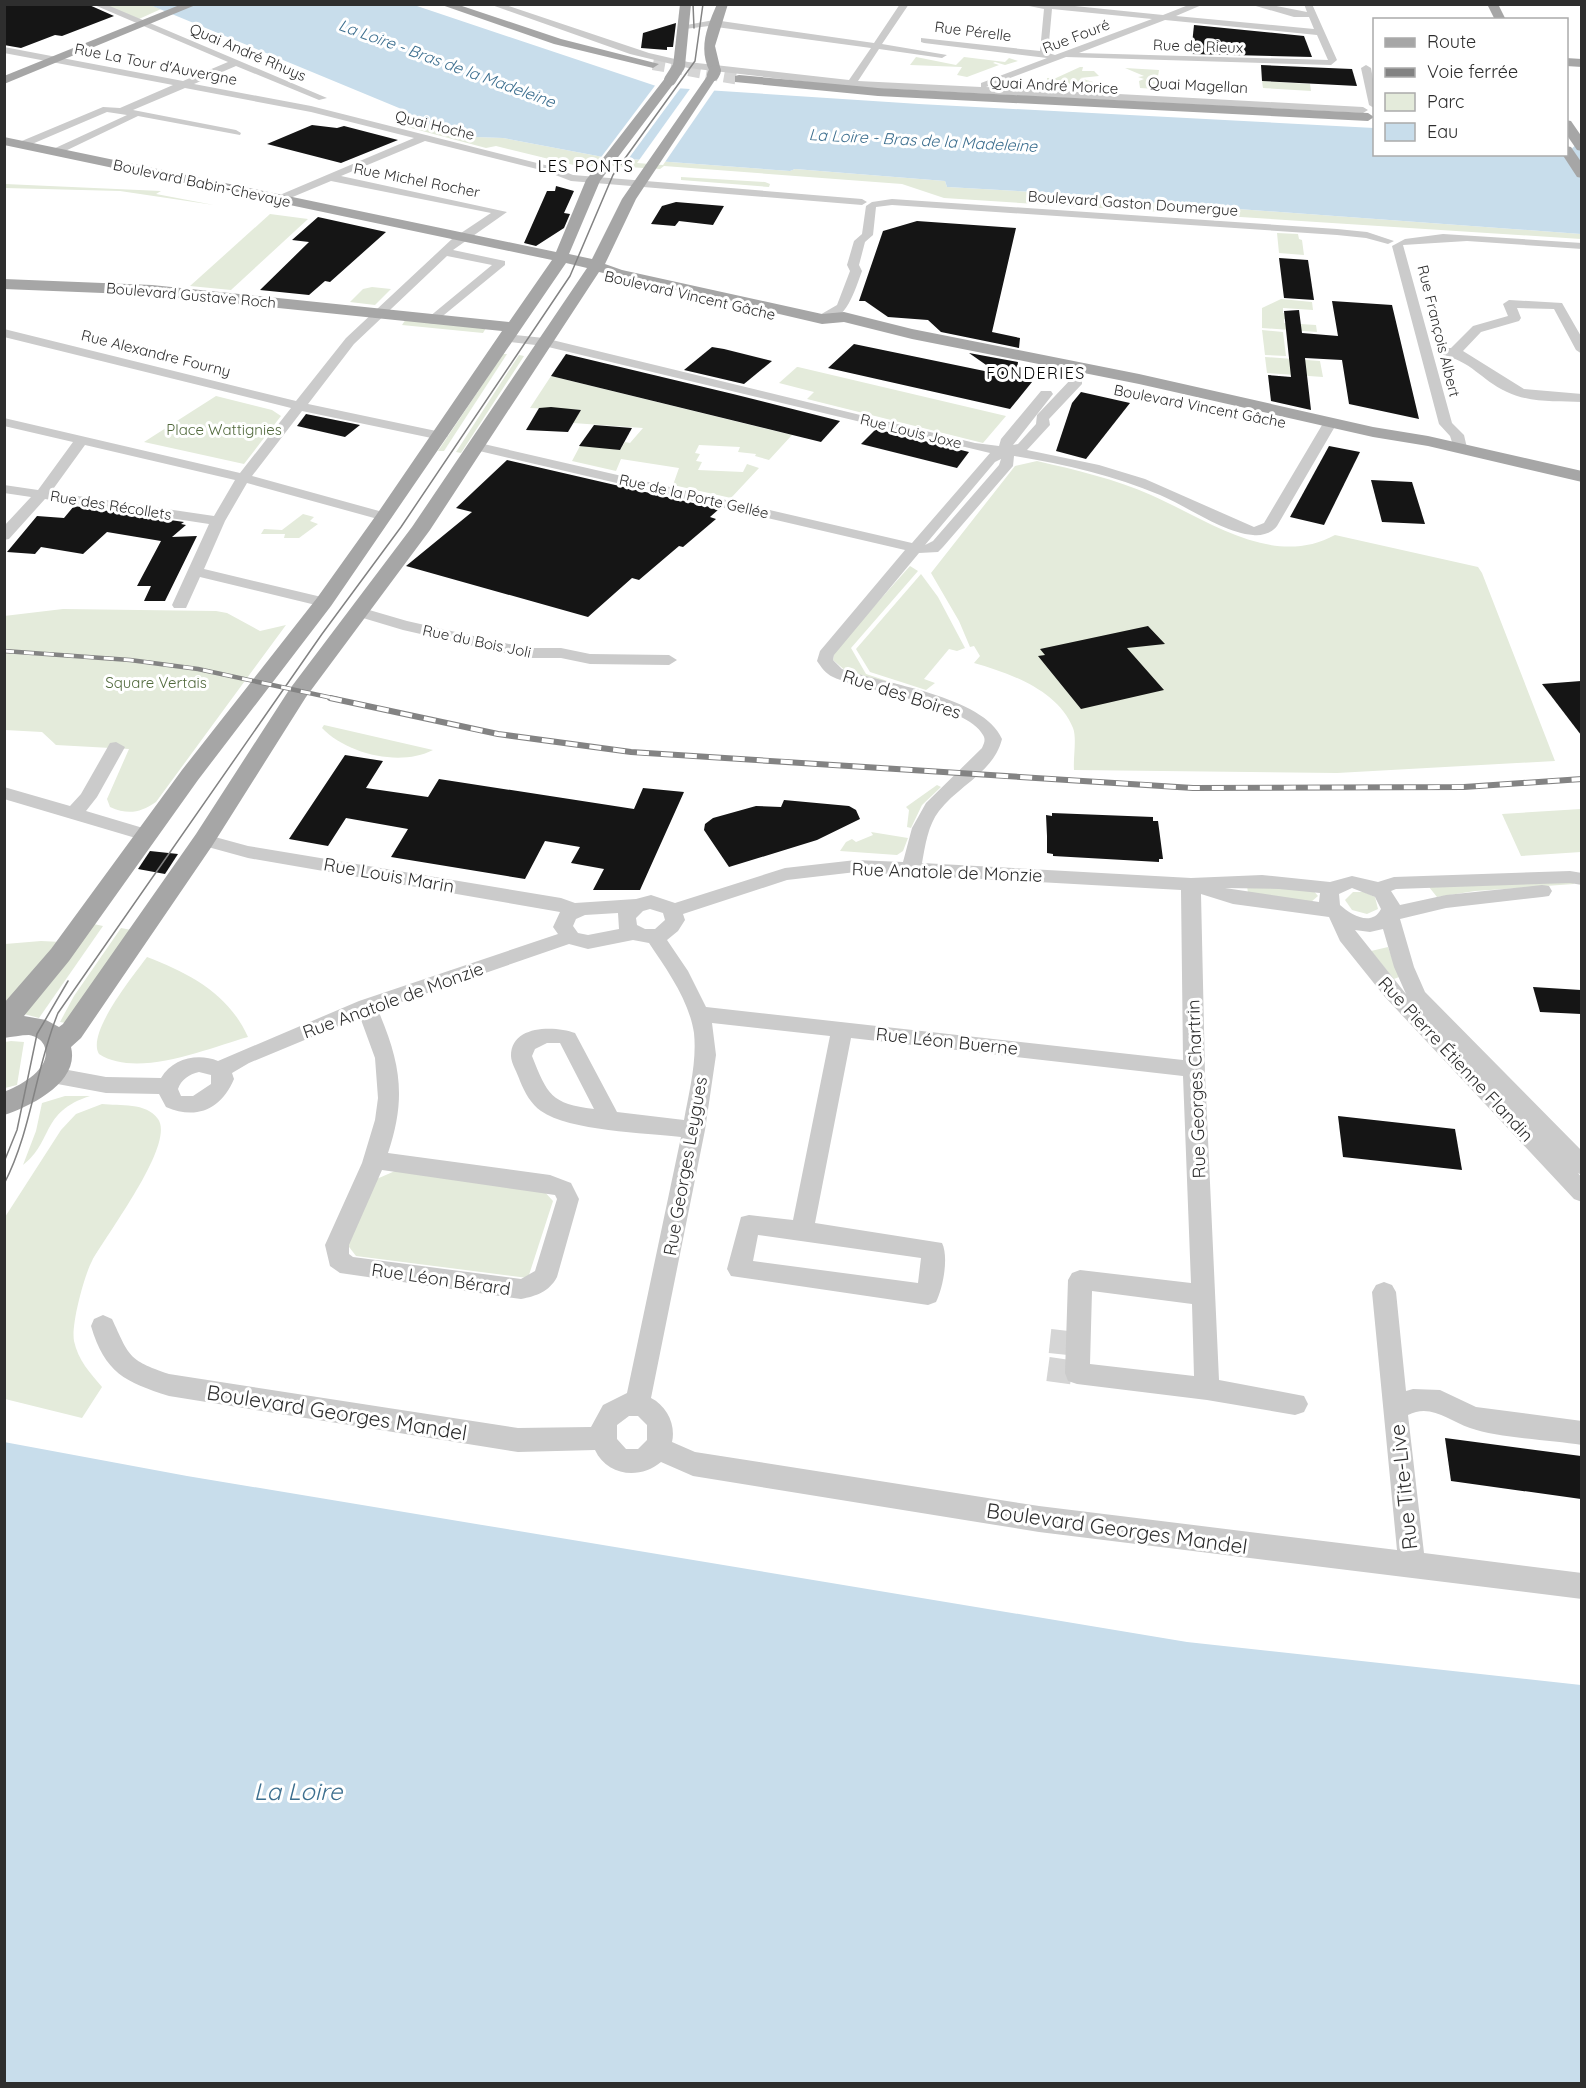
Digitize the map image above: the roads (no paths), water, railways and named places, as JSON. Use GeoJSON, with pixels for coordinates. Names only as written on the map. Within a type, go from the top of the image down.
{"type":"FeatureCollection","features":[{"type":"Feature","properties":{"kind":"main road"},"geometry":{"type":"LineString","coordinates":[[4,80],[193,4]]}},
{"type":"Feature","properties":{"kind":"main road"},"geometry":{"type":"LineString","coordinates":[[444,4],[580,49],[670,60]]}},
{"type":"Feature","properties":{"kind":"main road"},"geometry":{"type":"LineString","coordinates":[[4,1022],[60,955],[146,835],[324,602],[560,261],[597,175],[670,60],[685,26],[686,4]]}},
{"type":"Feature","properties":{"kind":"main road"},"geometry":{"type":"LineString","coordinates":[[58,1043],[72,1031],[204,840],[297,695],[420,530],[594,269],[610,234],[642,179],[713,70],[709,58],[714,24],[723,4]]}},
{"type":"Feature","properties":{"kind":"main road"},"geometry":{"type":"LineString","coordinates":[[1492,4],[1500,18]]}},
{"type":"Feature","properties":{"kind":"main road","name":"Quai André Morice"},"geometry":{"type":"LineString","coordinates":[[736,73],[828,88],[939,95],[1371,112]]}},
{"type":"Feature","properties":{"kind":"main road"},"geometry":{"type":"LineString","coordinates":[[1573,122],[1581,147]]}},
{"type":"Feature","properties":{"kind":"main road","name":"Boulevard Babin-Chevaye"},"geometry":{"type":"LineString","coordinates":[[4,141],[560,261]]}},
{"type":"Feature","properties":{"kind":"main road"},"geometry":{"type":"LineString","coordinates":[[1568,153],[1581,174]]}},
{"type":"Feature","properties":{"kind":"main road","name":"Boulevard Vincent Gâche"},"geometry":{"type":"LineString","coordinates":[[560,261],[799,321],[844,317],[977,348],[1070,374],[1327,427],[1581,486]]}},
{"type":"Feature","properties":{"kind":"main road","name":"Boulevard Gustave Roch"},"geometry":{"type":"LineString","coordinates":[[4,284],[112,287],[255,306],[510,333]]}},
{"type":"Feature","properties":{"kind":"main road","name":"Boulevard Gustave Roch"},"geometry":{"type":"LineString","coordinates":[[4,291],[255,306]]}},
{"type":"Feature","properties":{"kind":"main road","name":"Boulevard Gustave Roch"},"geometry":{"type":"LineString","coordinates":[[372,318],[433,320],[510,333]]}},
{"type":"Feature","properties":{"kind":"main road","name":"Boulevard Vincent Gâche"},"geometry":{"type":"LineString","coordinates":[[1327,427],[1428,441],[1581,477]]}},
{"type":"Feature","properties":{"kind":"main road"},"geometry":{"type":"LineString","coordinates":[[4,1028],[18,1026],[39,1028],[53,1036],[58,1043],[60,1055],[52,1075],[36,1090],[5,1104]]}},
{"type":"Feature","properties":{"kind":"street","name":"Quai André Rhuys"},"geometry":{"type":"LineString","coordinates":[[96,4],[147,23],[234,63],[322,98],[302,107]]}},
{"type":"Feature","properties":{"kind":"street","name":"Quai Magellan"},"geometry":{"type":"LineString","coordinates":[[493,4],[633,52],[713,70],[939,95]]}},
{"type":"Feature","properties":{"kind":"street"},"geometry":{"type":"LineString","coordinates":[[851,84],[905,4]]}},
{"type":"Feature","properties":{"kind":"street"},"geometry":{"type":"LineString","coordinates":[[1023,4],[1318,32]]}},
{"type":"Feature","properties":{"kind":"street"},"geometry":{"type":"LineString","coordinates":[[1153,4],[1157,13],[1164,18]]}},
{"type":"Feature","properties":{"kind":"street","name":"Rue Fouré"},"geometry":{"type":"LineString","coordinates":[[996,86],[1062,57],[1200,4]]}},
{"type":"Feature","properties":{"kind":"street"},"geometry":{"type":"LineString","coordinates":[[1253,4],[1294,14],[1312,15]]}},
{"type":"Feature","properties":{"kind":"street"},"geometry":{"type":"LineString","coordinates":[[1308,4],[1318,32],[1352,64],[1371,112]]}},
{"type":"Feature","properties":{"kind":"street"},"geometry":{"type":"LineString","coordinates":[[1043,6],[1046,49],[1043,54]]}},
{"type":"Feature","properties":{"kind":"street"},"geometry":{"type":"LineString","coordinates":[[685,26],[714,24],[942,55]]}},
{"type":"Feature","properties":{"kind":"street"},"geometry":{"type":"LineString","coordinates":[[884,35],[898,36]]}},
{"type":"Feature","properties":{"kind":"street","name":"Rue Pérelle"},"geometry":{"type":"LineString","coordinates":[[911,38],[1062,57]]}},
{"type":"Feature","properties":{"kind":"street","name":"Rue La Tour d'Auvergne"},"geometry":{"type":"LineString","coordinates":[[4,50],[302,107]]}},
{"type":"Feature","properties":{"kind":"street","name":"Rue de Rieux"},"geometry":{"type":"LineString","coordinates":[[1062,57],[1352,64]]}},
{"type":"Feature","properties":{"kind":"street"},"geometry":{"type":"LineString","coordinates":[[124,110],[234,63]]}},
{"type":"Feature","properties":{"kind":"street","name":"Quai Magellan"},"geometry":{"type":"LineString","coordinates":[[851,84],[969,89],[996,86],[1371,112]]}},
{"type":"Feature","properties":{"kind":"street","name":"Quai Hoche"},"geometry":{"type":"LineString","coordinates":[[302,107],[571,177],[597,175],[642,179]]}},
{"type":"Feature","properties":{"kind":"street"},"geometry":{"type":"LineString","coordinates":[[21,145],[102,110],[124,110],[236,133]]}},
{"type":"Feature","properties":{"kind":"street"},"geometry":{"type":"LineString","coordinates":[[55,152],[127,120],[136,113]]}},
{"type":"Feature","properties":{"kind":"street"},"geometry":{"type":"LineString","coordinates":[[279,199],[423,138]]}},
{"type":"Feature","properties":{"kind":"street","name":"Rue Michel Rocher"},"geometry":{"type":"LineString","coordinates":[[328,177],[501,212],[459,239]]}},
{"type":"Feature","properties":{"kind":"street","name":"Boulevard Gaston Doumergue"},"geometry":{"type":"LineString","coordinates":[[642,179],[708,189],[848,199],[868,204],[892,202],[1337,232],[1367,235],[1397,243],[1421,239],[1470,238],[1581,246]]}},
{"type":"Feature","properties":{"kind":"street"},"geometry":{"type":"LineString","coordinates":[[822,319],[842,307],[856,271],[854,266],[860,241],[867,235],[868,204]]}},
{"type":"Feature","properties":{"kind":"street"},"geometry":{"type":"LineString","coordinates":[[180,605],[218,521],[243,478],[350,341],[459,239]]}},
{"type":"Feature","properties":{"kind":"street","name":"Rue François Albert"},"geometry":{"type":"LineString","coordinates":[[1397,243],[1446,424],[1457,435],[1460,448]]}},
{"type":"Feature","properties":{"kind":"street"},"geometry":{"type":"LineString","coordinates":[[433,320],[501,263],[445,252]]}},
{"type":"Feature","properties":{"kind":"street"},"geometry":{"type":"LineString","coordinates":[[1455,351],[1477,329],[1515,318],[1509,304],[1558,306],[1581,350]]}},
{"type":"Feature","properties":{"kind":"street","name":"Rue Alexandre Fourny"},"geometry":{"type":"LineString","coordinates":[[4,333],[301,405]]}},
{"type":"Feature","properties":{"kind":"street","name":"Rue Louis Joxe"},"geometry":{"type":"LineString","coordinates":[[510,333],[548,337],[964,444],[1045,456],[1129,478],[1252,531],[1260,531],[1270,526],[1327,427]]}},
{"type":"Feature","properties":{"kind":"street"},"geometry":{"type":"LineString","coordinates":[[1427,351],[1455,351],[1477,363],[1514,390],[1526,394],[1581,398]]}},
{"type":"Feature","properties":{"kind":"street"},"geometry":{"type":"LineString","coordinates":[[914,548],[933,549],[938,544],[1008,463],[1005,442],[1070,374]]}},
{"type":"Feature","properties":{"kind":"street"},"geometry":{"type":"LineString","coordinates":[[1006,450],[1023,447],[1043,424],[1042,418],[1070,374]]}},
{"type":"Feature","properties":{"kind":"street"},"geometry":{"type":"LineString","coordinates":[[301,405],[441,436]]}},
{"type":"Feature","properties":{"kind":"street"},"geometry":{"type":"LineString","coordinates":[[1027,417],[1042,418]]}},
{"type":"Feature","properties":{"kind":"street"},"geometry":{"type":"LineString","coordinates":[[4,422],[243,478],[385,517]]}},
{"type":"Feature","properties":{"kind":"street","name":"Rue François Albert"},"geometry":{"type":"LineString","coordinates":[[1428,441],[1439,435],[1446,424]]}},
{"type":"Feature","properties":{"kind":"street"},"geometry":{"type":"LineString","coordinates":[[4,536],[41,495],[81,441]]}},
{"type":"Feature","properties":{"kind":"street","name":"Rue de la Porte Gellée"},"geometry":{"type":"LineString","coordinates":[[475,446],[914,548]]}},
{"type":"Feature","properties":{"kind":"street","name":"Rue des Récollets"},"geometry":{"type":"LineString","coordinates":[[4,489],[218,521]]}},
{"type":"Feature","properties":{"kind":"street","name":"Rue des Boires"},"geometry":{"type":"LineString","coordinates":[[912,867],[926,816],[940,797],[990,754],[995,742],[993,734],[968,715],[854,680],[836,673],[825,661],[829,647],[914,548]]}},
{"type":"Feature","properties":{"kind":"street"},"geometry":{"type":"LineString","coordinates":[[195,571],[324,602]]}},
{"type":"Feature","properties":{"kind":"street","name":"Rue du Bois Joli"},"geometry":{"type":"LineString","coordinates":[[359,612],[403,625],[527,653],[561,653],[590,659],[669,660]]}},
{"type":"Feature","properties":{"kind":"street"},"geometry":{"type":"LineString","coordinates":[[73,814],[88,797],[116,747]]}},
{"type":"Feature","properties":{"kind":"street"},"geometry":{"type":"LineString","coordinates":[[4,793],[146,835]]}},
{"type":"Feature","properties":{"kind":"street","name":"Rue Louis Marin"},"geometry":{"type":"LineString","coordinates":[[204,840],[248,852],[561,905],[574,911]]}},
{"type":"Feature","properties":{"kind":"street","name":"Rue Anatole de Monzie"},"geometry":{"type":"LineString","coordinates":[[672,911],[785,874],[856,866],[912,867],[1191,884],[1231,879],[1332,889]]}},
{"type":"Feature","properties":{"kind":"street"},"geometry":{"type":"LineString","coordinates":[[1377,890],[1394,883],[1570,877],[1581,879]]}},
{"type":"Feature","properties":{"kind":"street"},"geometry":{"type":"LineString","coordinates":[[1389,915],[1389,901],[1377,890],[1352,882],[1332,889],[1327,899],[1337,915],[1359,924],[1372,925],[1383,921],[1389,915],[1418,906],[1577,887],[1581,884]]}},
{"type":"Feature","properties":{"kind":"street","name":"Rue Anatole de Monzie"},"geometry":{"type":"LineString","coordinates":[[1191,884],[1233,897],[1337,915]]}},
{"type":"Feature","properties":{"kind":"street","name":"Rue Georges Chartrin"},"geometry":{"type":"LineString","coordinates":[[1191,884],[1195,1069],[1207,1389]]}},
{"type":"Feature","properties":{"kind":"street"},"geometry":{"type":"LineString","coordinates":[[570,937],[563,927],[564,921],[574,911],[636,906],[651,902],[666,905],[672,911],[675,920],[673,926],[668,931],[643,934],[628,928],[626,916],[636,906]]}},
{"type":"Feature","properties":{"kind":"street"},"geometry":{"type":"LineString","coordinates":[[598,908],[613,919],[611,931],[605,936]]}},
{"type":"Feature","properties":{"kind":"street","name":"Rue Pierre Étienne Flandin"},"geometry":{"type":"LineString","coordinates":[[1337,915],[1347,936],[1392,992],[1581,1193]]}},
{"type":"Feature","properties":{"kind":"street","name":"Rue Pierre Étienne Flandin"},"geometry":{"type":"LineString","coordinates":[[1389,915],[1406,979],[1418,997],[1581,1166]]}},
{"type":"Feature","properties":{"kind":"street","name":"Rue Anatole de Monzie"},"geometry":{"type":"LineString","coordinates":[[219,1070],[366,1006],[570,937],[588,942],[605,936],[643,934]]}},
{"type":"Feature","properties":{"kind":"street","name":"Rue Georges Leygues"},"geometry":{"type":"LineString","coordinates":[[637,1406],[694,1130],[705,1055],[704,1033],[699,1014],[681,976],[643,934]]}},
{"type":"Feature","properties":{"kind":"street","name":"Rue Léon Bérard"},"geometry":{"type":"LineString","coordinates":[[366,1006],[380,1040],[389,1074],[388,1108],[374,1160],[337,1245],[338,1259],[348,1266],[521,1289],[534,1286],[545,1276],[568,1199],[563,1189],[550,1184],[374,1160]]}},
{"type":"Feature","properties":{"kind":"street","name":"Rue Léon Buerne"},"geometry":{"type":"LineString","coordinates":[[699,1014],[1195,1069]]}},
{"type":"Feature","properties":{"kind":"street"},"geometry":{"type":"LineString","coordinates":[[802,1231],[842,1029]]}},
{"type":"Feature","properties":{"kind":"street"},"geometry":{"type":"LineString","coordinates":[[610,1119],[568,1038],[549,1034],[529,1041],[522,1048],[521,1056],[542,1102],[553,1111],[572,1115],[694,1130]]}},
{"type":"Feature","properties":{"kind":"street"},"geometry":{"type":"LineString","coordinates":[[205,1064],[219,1070],[223,1078],[221,1087],[203,1102],[192,1105],[178,1103],[169,1096],[168,1086],[177,1072],[188,1066],[205,1064]]}},
{"type":"Feature","properties":{"kind":"street"},"geometry":{"type":"LineString","coordinates":[[52,1075],[106,1085],[168,1086]]}},
{"type":"Feature","properties":{"kind":"street"},"geometry":{"type":"LineString","coordinates":[[749,1224],[802,1231],[934,1250],[928,1295],[739,1269],[749,1224]]}},
{"type":"Feature","properties":{"kind":"street"},"geometry":{"type":"LineString","coordinates":[[1204,1295],[1080,1280],[1077,1373],[1207,1389],[1295,1404]]}},
{"type":"Feature","properties":{"kind":"street","name":"Rue Tite-Live"},"geometry":{"type":"LineString","coordinates":[[1384,1292],[1412,1565]]}},
{"type":"Feature","properties":{"kind":"street","name":"Boulevard Georges Mandel"},"geometry":{"type":"LineString","coordinates":[[103,1326],[108,1345],[116,1359],[128,1369],[169,1384],[518,1440],[602,1438]]}},
{"type":"Feature","properties":{"kind":"street","name":"Rue Tite-Live"},"geometry":{"type":"LineString","coordinates":[[1395,1409],[1413,1400],[1440,1401],[1473,1418],[1581,1433]]}},
{"type":"Feature","properties":{"kind":"street"},"geometry":{"type":"LineString","coordinates":[[628,1406],[637,1406],[655,1413],[663,1430],[657,1448],[650,1455],[629,1461],[611,1454],[602,1438],[606,1421],[612,1414],[628,1406]]}},
{"type":"Feature","properties":{"kind":"street","name":"Boulevard Georges Mandel"},"geometry":{"type":"LineString","coordinates":[[657,1448],[693,1464],[1027,1517],[1581,1586]]}},
{"type":"Feature","properties":{"kind":"water","name":"La Loire - Bras de la Madeleine"},"geometry":{"type":"Polygon","coordinates":[[[150,5],[414,5],[659,87],[919,104],[1373,128],[1373,156],[1568,156],[1568,152],[1581,140],[1581,234],[1130,201],[1105,196],[947,187],[945,181],[795,169],[790,171],[603,157],[503,138],[476,137],[406,119],[405,112],[150,5]]]}},
{"type":"Feature","properties":{"kind":"water","name":"La Loire"},"geometry":{"type":"Polygon","coordinates":[[[4,1442],[187,1476],[1187,1642],[1581,1685],[1581,2083],[5,2083],[4,1442]]]}},
{"type":"Feature","properties":{"kind":"tunnel"},"geometry":{"type":"LineString","coordinates":[[653,64],[739,79]]}},
{"type":"Feature","properties":{"kind":"tunnel"},"geometry":{"type":"LineString","coordinates":[[1050,1341],[1078,1344]]}},
{"type":"Feature","properties":{"kind":"tunnel"},"geometry":{"type":"LineString","coordinates":[[1048,1369],[1077,1373]]}},
{"type":"Feature","properties":{"kind":"tram line"},"geometry":{"type":"LineString","coordinates":[[693,4],[694,28]]}},
{"type":"Feature","properties":{"kind":"tram line"},"geometry":{"type":"LineString","coordinates":[[4,1184],[21,1142],[50,1034],[58,1013],[322,634],[401,527],[570,276],[613,175],[695,61],[703,4]]}},
{"type":"Feature","properties":{"kind":"tram line"},"geometry":{"type":"LineString","coordinates":[[4,1162],[17,1130],[37,1034],[68,981]]}},
{"type":"Feature","properties":{"kind":"railway"},"geometry":{"type":"LineString","coordinates":[[4,651],[130,660],[198,669],[337,699]]}},
{"type":"Feature","properties":{"kind":"railway"},"geometry":{"type":"LineString","coordinates":[[330,698],[498,734],[631,752],[1193,788],[1464,787],[1582,779]]}},
{"type":"Feature","properties":{"kind":"district","name":"LES PONTS"},"geometry":{"type":"Point","coordinates":[586,166]}},
{"type":"Feature","properties":{"kind":"district","name":"FONDERIES"},"geometry":{"type":"Point","coordinates":[1036,373]}},
{"type":"Feature","properties":{"kind":"park label","name":"Place Wattignies"},"geometry":{"type":"Point","coordinates":[224,429]}},
{"type":"Feature","properties":{"kind":"park label","name":"Square Vertais"},"geometry":{"type":"Point","coordinates":[156,682]}}]}
